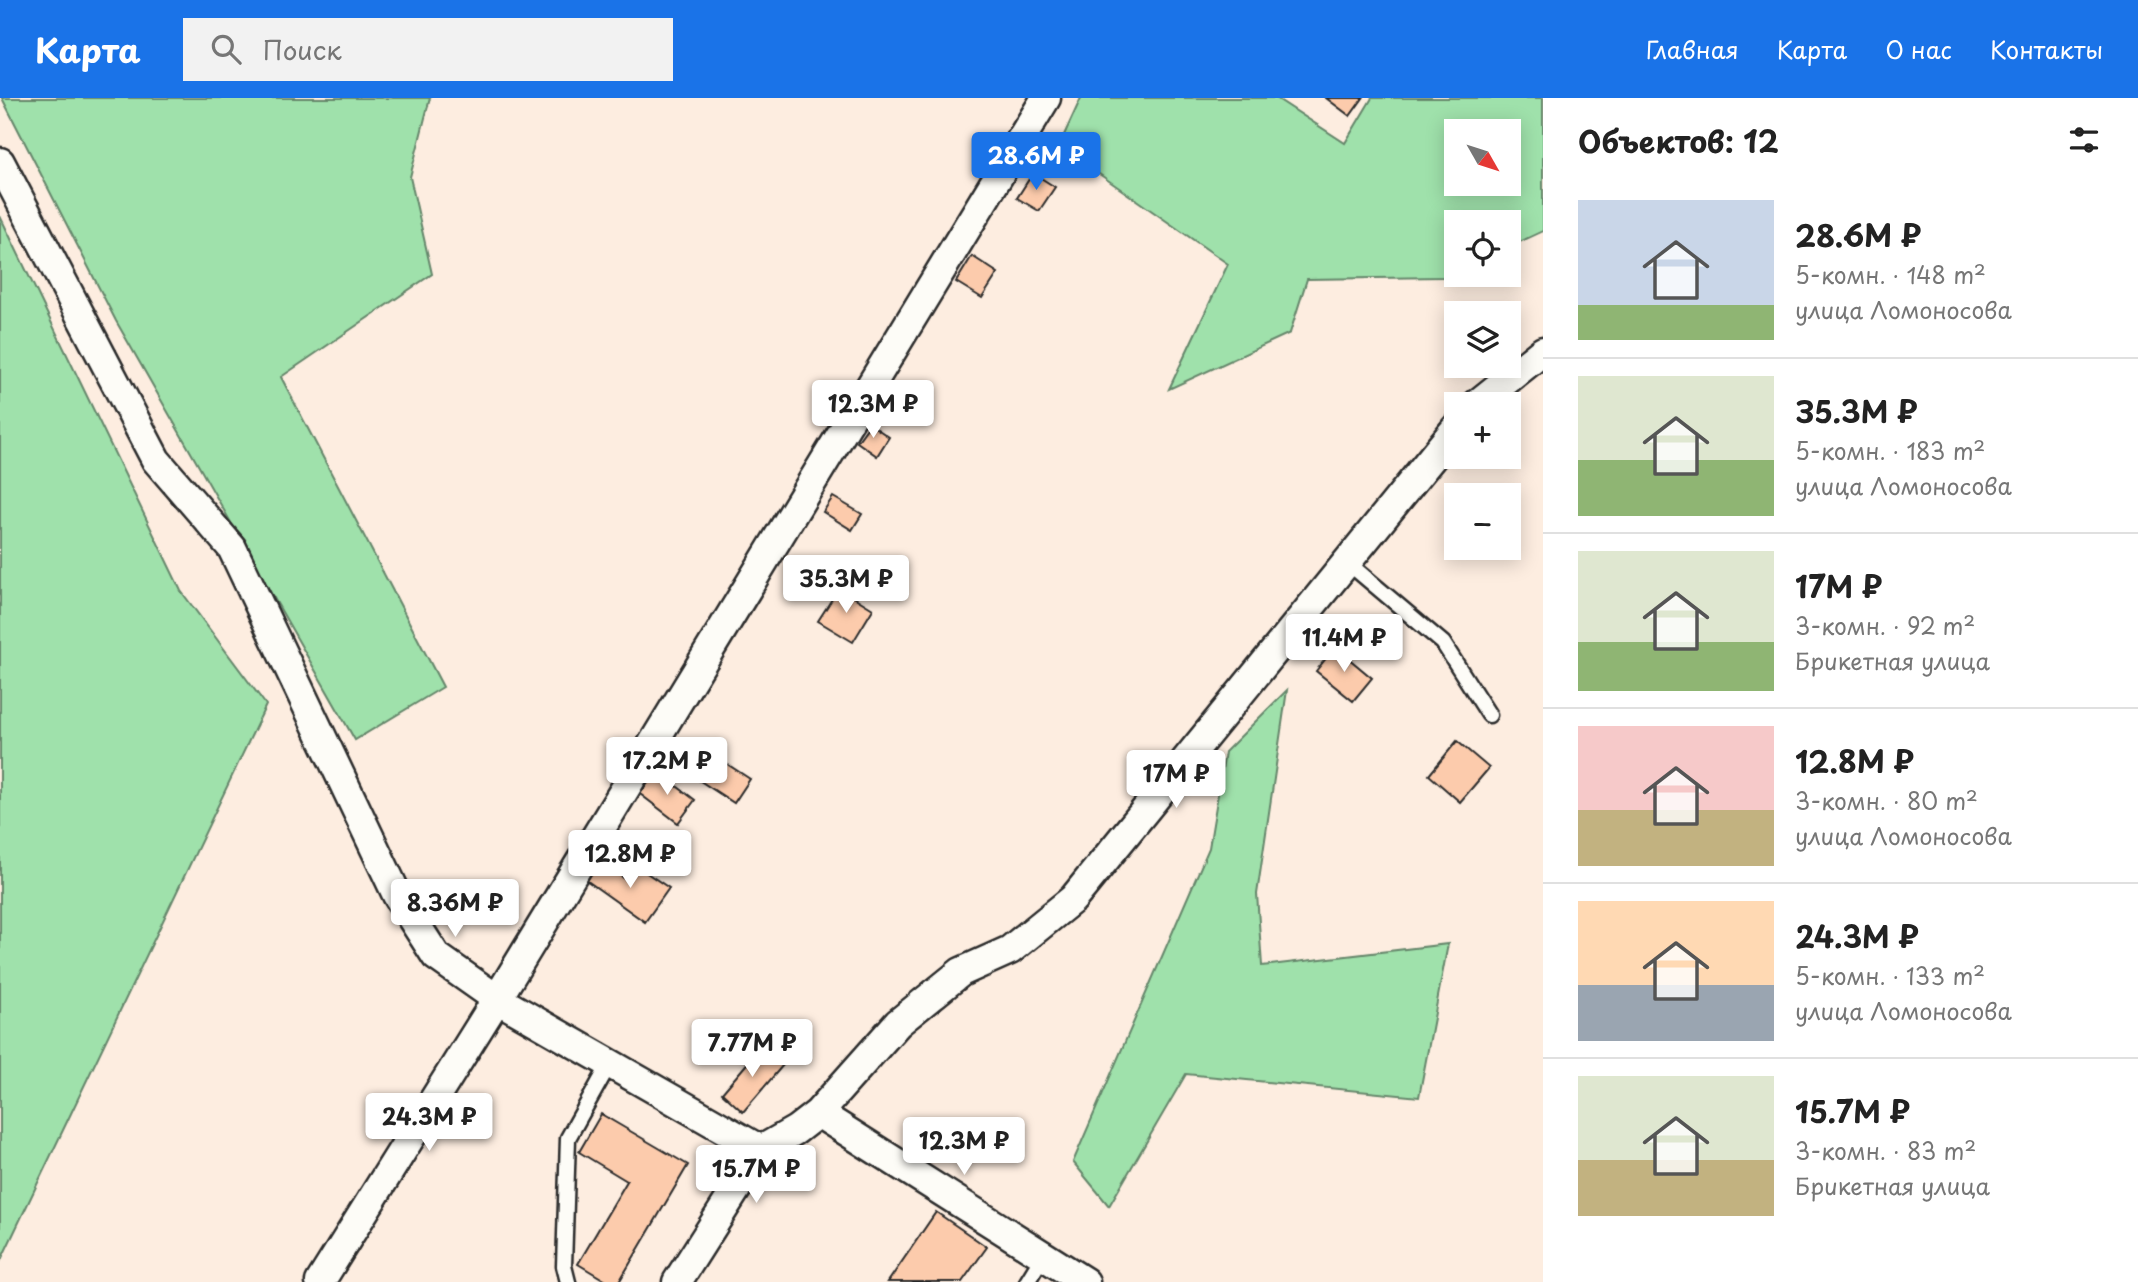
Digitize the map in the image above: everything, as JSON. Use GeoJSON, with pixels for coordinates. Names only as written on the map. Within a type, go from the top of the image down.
{"type":"FeatureCollection","features":[{"type":"Feature","properties":{"kind":"street"},"geometry":{"type":"LineString","coordinates":[[320,1282],[497,999],[1046,98]]}},
{"type":"Feature","properties":{"kind":"street"},"geometry":{"type":"LineString","coordinates":[[0,162],[156,460],[232,548],[397,895],[436,956],[497,999],[761,1150]]}},
{"type":"Feature","properties":{"kind":"street"},"geometry":{"type":"LineString","coordinates":[[1492,392],[1543,351]]}},
{"type":"Feature","properties":{"kind":"street"},"geometry":{"type":"LineString","coordinates":[[677,1282],[761,1150],[796,1130],[818,1113],[898,1023],[961,972],[1010,950],[1073,898],[1444,443]]}},
{"type":"Feature","properties":{"kind":"street"},"geometry":{"type":"LineString","coordinates":[[818,1113],[1085,1282]]}},
{"type":"Feature","properties":{"kind":"lane"},"geometry":{"type":"LineString","coordinates":[[1347,562],[1443,643],[1489,715]]}},
{"type":"Feature","properties":{"kind":"lane"},"geometry":{"type":"LineString","coordinates":[[568,1282],[564,1266],[568,1138],[610,1063]]}},
{"type":"Feature","properties":{"kind":"lane"},"geometry":{"type":"LineString","coordinates":[[1027,1282],[1043,1255]]}},
{"type":"Feature","properties":{"kind":"green space"},"geometry":{"type":"Polygon","coordinates":[[[2,98],[430,98],[410,177],[432,274],[281,377],[443,687],[355,740],[116,321],[2,98]]]}},
{"type":"Feature","properties":{"kind":"green space"},"geometry":{"type":"Polygon","coordinates":[[[1081,98],[1276,98],[1345,143],[1372,98],[1543,98],[1543,231],[1521,241],[1521,210],[1444,210],[1444,277],[1307,279],[1290,333],[1169,389],[1228,264],[1059,146],[1081,98]]]}},
{"type":"Feature","properties":{"kind":"green space"},"geometry":{"type":"Polygon","coordinates":[[[0,216],[181,591],[266,705],[0,1262],[0,216]]]}},
{"type":"Feature","properties":{"kind":"green space"},"geometry":{"type":"Polygon","coordinates":[[[1287,690],[1257,894],[1262,966],[1448,944],[1419,1097],[1186,1074],[1109,1206],[1073,1162],[1209,848],[1225,752],[1287,690]]]}},
{"type":"Feature","properties":{"kind":"building"},"geometry":{"type":"Polygon","coordinates":[[[1326,98],[1363,98],[1350,116],[1326,98]]]}},
{"type":"Feature","properties":{"kind":"building"},"geometry":{"type":"Polygon","coordinates":[[[1033,173],[1055,187],[1039,211],[1017,198],[1033,173]]]}},
{"type":"Feature","properties":{"kind":"building"},"geometry":{"type":"Polygon","coordinates":[[[972,256],[998,273],[982,298],[956,282],[972,256]]]}},
{"type":"Feature","properties":{"kind":"building"},"geometry":{"type":"Polygon","coordinates":[[[870,424],[889,437],[877,456],[857,442],[870,424]]]}},
{"type":"Feature","properties":{"kind":"building"},"geometry":{"type":"Polygon","coordinates":[[[833,497],[862,514],[852,530],[823,512],[833,497]]]}},
{"type":"Feature","properties":{"kind":"building"},"geometry":{"type":"Polygon","coordinates":[[[839,588],[873,609],[853,642],[818,621],[839,588]]]}},
{"type":"Feature","properties":{"kind":"building"},"geometry":{"type":"Polygon","coordinates":[[[1335,647],[1372,678],[1353,701],[1316,671],[1335,647]]]}},
{"type":"Feature","properties":{"kind":"building"},"geometry":{"type":"Polygon","coordinates":[[[1457,741],[1489,768],[1460,802],[1429,775],[1457,741]]]}},
{"type":"Feature","properties":{"kind":"building"},"geometry":{"type":"Polygon","coordinates":[[[704,749],[750,779],[734,803],[688,773],[704,749]]]}},
{"type":"Feature","properties":{"kind":"building"},"geometry":{"type":"Polygon","coordinates":[[[657,771],[695,800],[678,823],[640,794],[657,771]]]}},
{"type":"Feature","properties":{"kind":"building"},"geometry":{"type":"Polygon","coordinates":[[[600,861],[628,881],[638,867],[669,888],[645,922],[586,880],[600,861]]]}},
{"type":"Feature","properties":{"kind":"building"},"geometry":{"type":"Polygon","coordinates":[[[762,1046],[783,1065],[743,1112],[722,1093],[762,1046]]]}},
{"type":"Feature","properties":{"kind":"building"},"geometry":{"type":"Polygon","coordinates":[[[601,1114],[688,1165],[619,1282],[608,1282],[578,1264],[627,1181],[579,1152],[601,1114]]]}},
{"type":"Feature","properties":{"kind":"building"},"geometry":{"type":"Polygon","coordinates":[[[936,1212],[987,1247],[962,1282],[888,1282],[936,1212]]]}}]}
